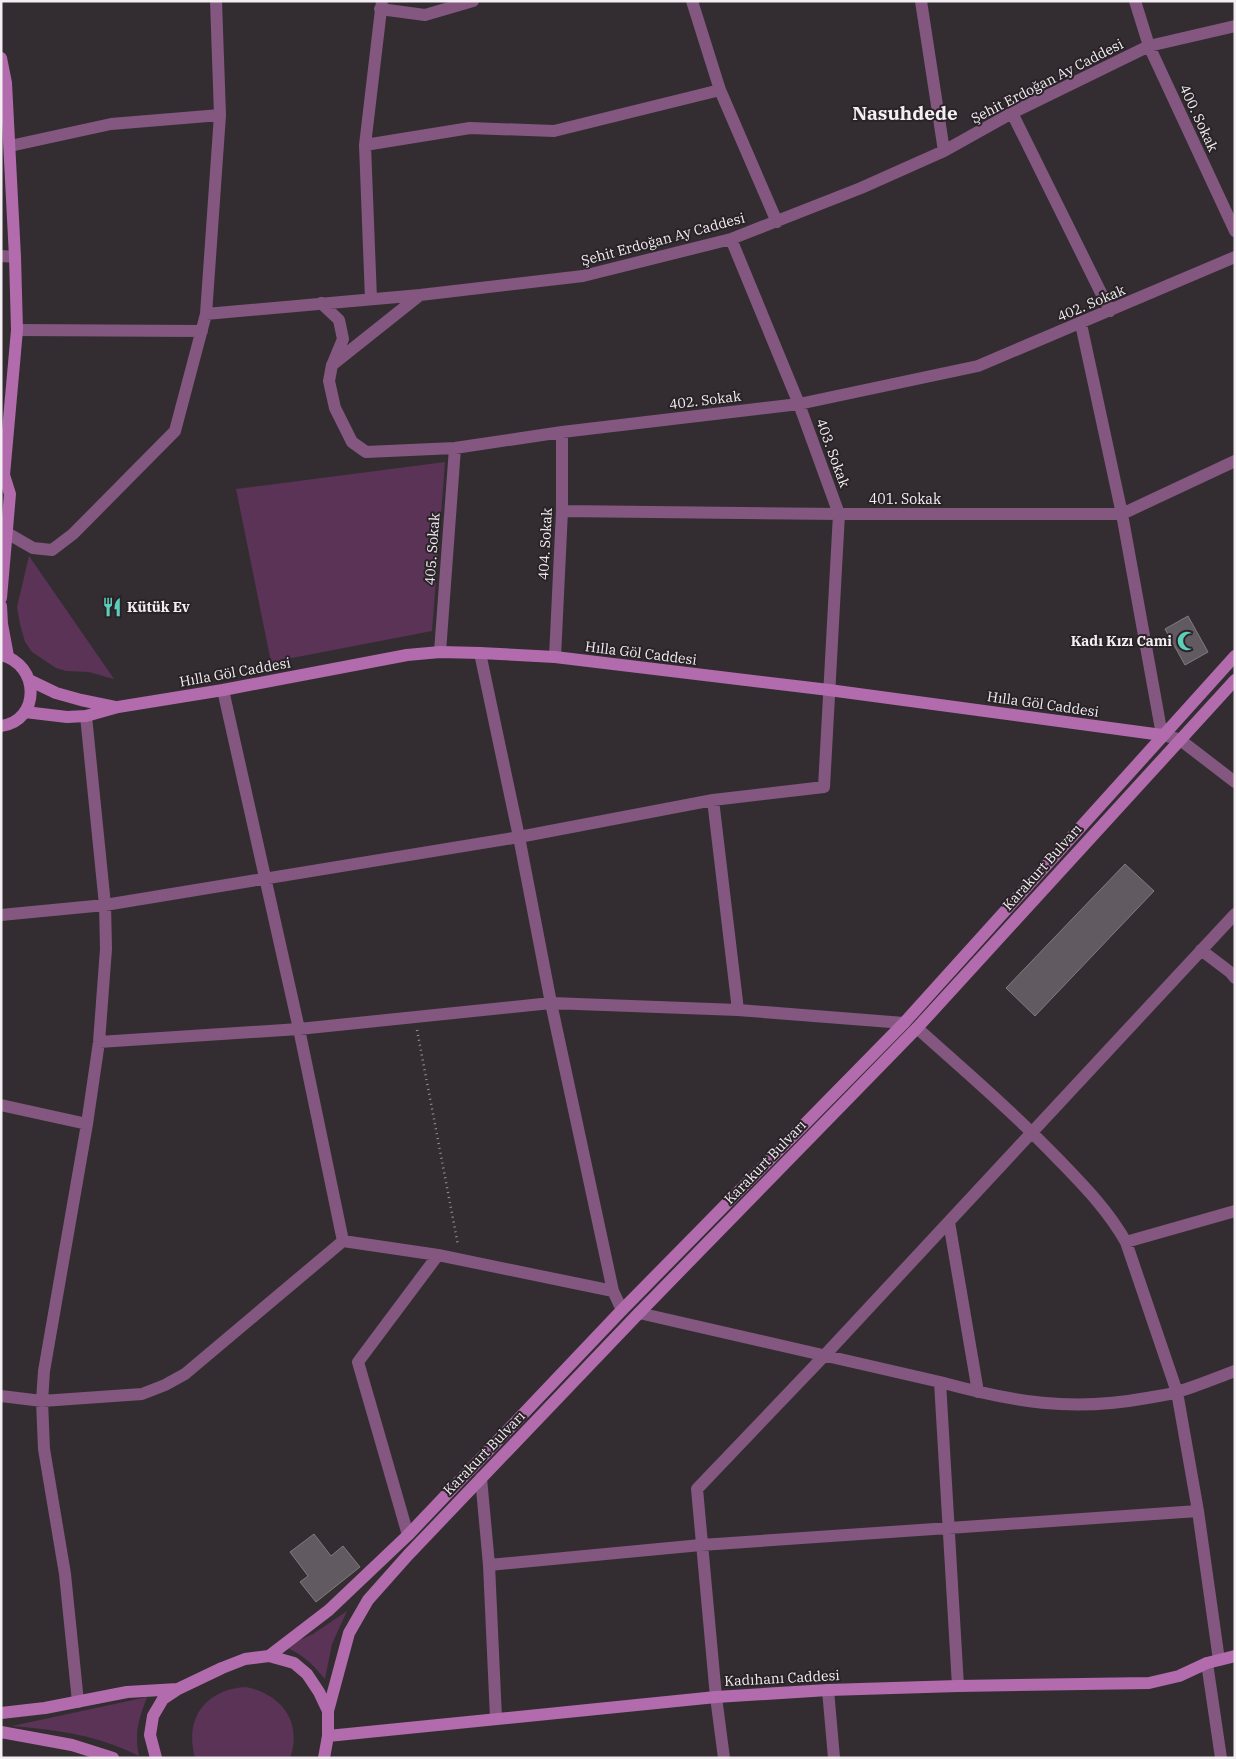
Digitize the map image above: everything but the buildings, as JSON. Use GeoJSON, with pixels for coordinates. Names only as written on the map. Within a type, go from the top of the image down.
{"type":"FeatureCollection","features":[{"type":"Feature","properties":{"kind":"main road"},"geometry":{"type":"LineString","coordinates":[[1,58],[10,146],[17,330],[3,473],[10,494],[1,598]]}},
{"type":"Feature","properties":{"kind":"main road"},"geometry":{"type":"LineString","coordinates":[[1,606],[4,656],[18,662],[26,671],[31,681],[32,692],[30,703],[16,721],[1,726]]}},
{"type":"Feature","properties":{"kind":"main road","name":"Hılla Göl Caddesi"},"geometry":{"type":"LineString","coordinates":[[118,707],[223,690],[407,655],[440,652],[480,652],[555,657],[829,690],[1162,736]]}},
{"type":"Feature","properties":{"kind":"main road","name":"Karakurt Bulvarı"},"geometry":{"type":"LineString","coordinates":[[269,1656],[329,1610],[408,1535],[622,1310],[904,1023],[1235,656]]}},
{"type":"Feature","properties":{"kind":"main road","name":"Karakurt Bulvarı"},"geometry":{"type":"LineString","coordinates":[[328,1711],[349,1633],[368,1600],[480,1478],[917,1028],[1235,680]]}},
{"type":"Feature","properties":{"kind":"main road"},"geometry":{"type":"LineString","coordinates":[[31,681],[56,693],[118,707]]}},
{"type":"Feature","properties":{"kind":"main road"},"geometry":{"type":"LineString","coordinates":[[24,712],[67,717],[86,716],[118,707]]}},
{"type":"Feature","properties":{"kind":"main road"},"geometry":{"type":"LineString","coordinates":[[156,1758],[150,1735],[153,1716],[163,1699],[178,1689],[245,1659],[269,1656],[294,1663],[307,1674],[319,1692],[328,1711],[328,1736],[324,1758]]}},
{"type":"Feature","properties":{"kind":"main road","name":"Kadıhanı Caddesi"},"geometry":{"type":"LineString","coordinates":[[328,1736],[716,1697],[828,1690],[958,1686],[1148,1684],[1179,1676],[1225,1658]]}},
{"type":"Feature","properties":{"kind":"main road"},"geometry":{"type":"LineString","coordinates":[[1,1713],[78,1702],[127,1692],[178,1689]]}},
{"type":"Feature","properties":{"kind":"main road"},"geometry":{"type":"LineString","coordinates":[[1,1732],[72,1745],[113,1758]]}},
{"type":"Feature","properties":{"kind":"street"},"geometry":{"type":"LineString","coordinates":[[7,533],[33,548],[52,550],[73,534],[175,431],[206,314],[220,115],[216,1]]}},
{"type":"Feature","properties":{"kind":"street"},"geometry":{"type":"LineString","coordinates":[[371,298],[365,145],[381,5],[425,15],[473,1]]}},
{"type":"Feature","properties":{"kind":"street"},"geometry":{"type":"LineString","coordinates":[[692,1],[720,90],[777,222]]}},
{"type":"Feature","properties":{"kind":"street"},"geometry":{"type":"LineString","coordinates":[[920,1],[944,151]]}},
{"type":"Feature","properties":{"kind":"street","name":"400. Sokak"},"geometry":{"type":"LineString","coordinates":[[1135,1],[1149,46],[1235,231]]}},
{"type":"Feature","properties":{"kind":"street","name":"Şehit Erdoğan Ay Caddesi"},"geometry":{"type":"LineString","coordinates":[[206,314],[420,295],[583,276],[731,239],[861,188],[944,151],[1012,113],[1149,46],[1235,26]]}},
{"type":"Feature","properties":{"kind":"street"},"geometry":{"type":"LineString","coordinates":[[365,145],[470,128],[554,131],[720,90]]}},
{"type":"Feature","properties":{"kind":"street"},"geometry":{"type":"LineString","coordinates":[[1012,113],[1110,311]]}},
{"type":"Feature","properties":{"kind":"street"},"geometry":{"type":"LineString","coordinates":[[10,146],[111,124],[220,115]]}},
{"type":"Feature","properties":{"kind":"street","name":"403. Sokak"},"geometry":{"type":"LineString","coordinates":[[713,800],[824,787],[839,514],[799,404],[731,239]]}},
{"type":"Feature","properties":{"kind":"street"},"geometry":{"type":"LineString","coordinates":[[1,256],[15,257]]}},
{"type":"Feature","properties":{"kind":"street","name":"402. Sokak"},"geometry":{"type":"LineString","coordinates":[[332,365],[329,381],[335,408],[352,442],[366,452],[455,448],[562,432],[799,404],[978,366],[1081,324],[1235,257]]}},
{"type":"Feature","properties":{"kind":"street"},"geometry":{"type":"LineString","coordinates":[[332,365],[420,295]]}},
{"type":"Feature","properties":{"kind":"street"},"geometry":{"type":"LineString","coordinates":[[321,303],[339,320],[343,339],[332,365]]}},
{"type":"Feature","properties":{"kind":"street"},"geometry":{"type":"LineString","coordinates":[[1081,324],[1122,514],[1162,736],[1179,740],[1235,782]]}},
{"type":"Feature","properties":{"kind":"street"},"geometry":{"type":"LineString","coordinates":[[17,330],[202,331]]}},
{"type":"Feature","properties":{"kind":"street","name":"404. Sokak"},"geometry":{"type":"LineString","coordinates":[[555,657],[562,511],[562,432]]}},
{"type":"Feature","properties":{"kind":"street","name":"405. Sokak"},"geometry":{"type":"LineString","coordinates":[[440,652],[455,448]]}},
{"type":"Feature","properties":{"kind":"street","name":"401. Sokak"},"geometry":{"type":"LineString","coordinates":[[562,511],[839,514],[1122,514],[1235,460]]}},
{"type":"Feature","properties":{"kind":"street"},"geometry":{"type":"LineString","coordinates":[[480,652],[519,837],[551,1003],[613,1291],[622,1310]]}},
{"type":"Feature","properties":{"kind":"street"},"geometry":{"type":"LineString","coordinates":[[223,690],[266,878],[343,1241]]}},
{"type":"Feature","properties":{"kind":"street"},"geometry":{"type":"LineString","coordinates":[[78,1702],[65,1574],[44,1449],[42,1401],[44,1371],[87,1124],[99,1042],[106,949],[105,905],[86,716]]}},
{"type":"Feature","properties":{"kind":"street"},"geometry":{"type":"LineString","coordinates":[[1,915],[105,905],[519,837],[713,800],[738,1010]]}},
{"type":"Feature","properties":{"kind":"street"},"geometry":{"type":"LineString","coordinates":[[724,1758],[716,1697],[696,1489],[824,1356],[1235,914]]}},
{"type":"Feature","properties":{"kind":"street"},"geometry":{"type":"LineString","coordinates":[[1201,950],[1235,978]]}},
{"type":"Feature","properties":{"kind":"street"},"geometry":{"type":"LineString","coordinates":[[99,1042],[298,1029],[551,1003],[738,1010],[904,1023]]}},
{"type":"Feature","properties":{"kind":"street"},"geometry":{"type":"LineString","coordinates":[[917,1028],[1032,1132],[1095,1197],[1114,1220],[1126,1242],[1177,1392],[1225,1658],[1221,1758]]}},
{"type":"Feature","properties":{"kind":"street"},"geometry":{"type":"LineString","coordinates":[[1,1105],[87,1124]]}},
{"type":"Feature","properties":{"kind":"street"},"geometry":{"type":"LineString","coordinates":[[1126,1242],[1235,1211]]}},
{"type":"Feature","properties":{"kind":"street"},"geometry":{"type":"LineString","coordinates":[[949,1222],[978,1392]]}},
{"type":"Feature","properties":{"kind":"street"},"geometry":{"type":"LineString","coordinates":[[1,1396],[42,1401],[142,1394],[171,1381],[185,1374],[343,1241],[438,1254],[613,1291]]}},
{"type":"Feature","properties":{"kind":"street"},"geometry":{"type":"LineString","coordinates":[[408,1535],[358,1362],[438,1254]]}},
{"type":"Feature","properties":{"kind":"street"},"geometry":{"type":"LineString","coordinates":[[639,1313],[978,1392],[1040,1404],[1100,1404],[1129,1401],[1177,1392],[1235,1371]]}},
{"type":"Feature","properties":{"kind":"street"},"geometry":{"type":"LineString","coordinates":[[940,1382],[958,1686]]}},
{"type":"Feature","properties":{"kind":"street"},"geometry":{"type":"LineString","coordinates":[[480,1478],[489,1565],[496,1718]]}},
{"type":"Feature","properties":{"kind":"street"},"geometry":{"type":"LineString","coordinates":[[489,1565],[701,1544],[1198,1511]]}},
{"type":"Feature","properties":{"kind":"street"},"geometry":{"type":"LineString","coordinates":[[828,1690],[834,1758]]}},
{"type":"Feature","properties":{"kind":"path"},"geometry":{"type":"LineString","coordinates":[[414,1016],[460,1259]]}},
{"type":"Feature","properties":{"kind":"shaded area"},"geometry":{"type":"Polygon","coordinates":[[[445,462],[432,631],[271,662],[236,489],[445,462]]]}},
{"type":"Feature","properties":{"kind":"shaded area"},"geometry":{"type":"Polygon","coordinates":[[[29,556],[114,679],[89,672],[66,671],[56,668],[32,652],[25,642],[17,607],[29,556]]]}},
{"type":"Feature","properties":{"kind":"shaded area"},"geometry":{"type":"Polygon","coordinates":[[[347,1611],[332,1644],[325,1679],[307,1660],[285,1647],[313,1634],[347,1611]]]}},
{"type":"Feature","properties":{"kind":"shaded area"},"geometry":{"type":"Polygon","coordinates":[[[246,1687],[269,1696],[279,1703],[286,1712],[294,1733],[290,1758],[195,1758],[192,1744],[193,1730],[201,1708],[220,1693],[246,1687]]]}},
{"type":"Feature","properties":{"kind":"shaded area"},"geometry":{"type":"Polygon","coordinates":[[[147,1697],[138,1726],[139,1756],[92,1738],[45,1729],[12,1726],[147,1697]]]}},
{"type":"Feature","properties":{"kind":"place","name":"Kütük Ev"},"geometry":{"type":"Point","coordinates":[112,607]}},
{"type":"Feature","properties":{"kind":"place","name":"Kadı Kızı Cami"},"geometry":{"type":"Point","coordinates":[1187,641]}},
{"type":"Feature","properties":{"kind":"district","name":"Nasuhdede"},"geometry":{"type":"Point","coordinates":[905,113]}}]}
